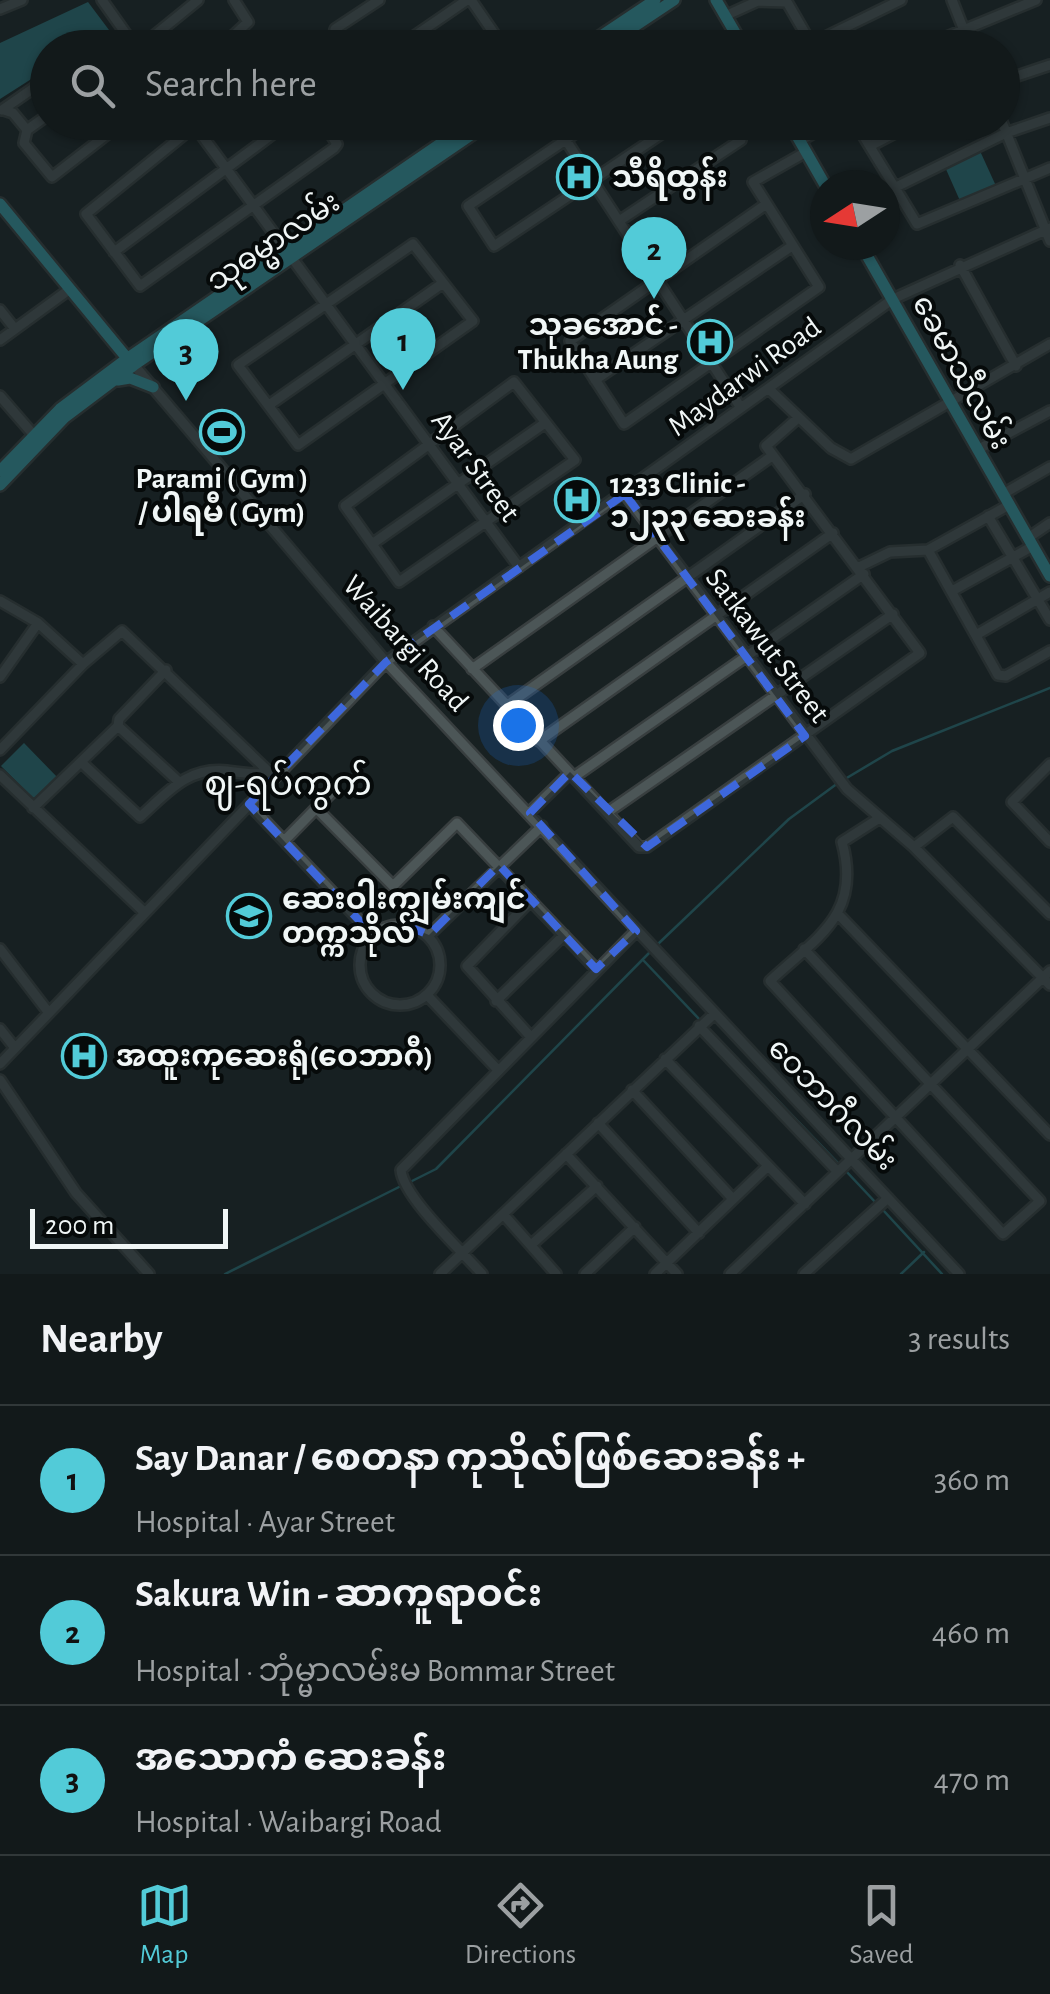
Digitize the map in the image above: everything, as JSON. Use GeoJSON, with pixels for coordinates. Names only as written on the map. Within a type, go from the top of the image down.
{"type":"FeatureCollection","features":[{"type":"Feature","properties":{"kind":"main road"},"geometry":{"type":"LineString","coordinates":[[611,30],[655,0]]}},
{"type":"Feature","properties":{"kind":"main road"},"geometry":{"type":"LineString","coordinates":[[629,30],[674,0]]}},
{"type":"Feature","properties":{"kind":"main road"},"geometry":{"type":"LineString","coordinates":[[718,4],[733,30]]}},
{"type":"Feature","properties":{"kind":"main road","name":"သုဓမ္မာလမ်း"},"geometry":{"type":"LineString","coordinates":[[288,255],[447,140]]}},
{"type":"Feature","properties":{"kind":"main road","name":"သုဓမ္မာလမ်း"},"geometry":{"type":"LineString","coordinates":[[0,471],[32,433],[153,346],[463,140]]}},
{"type":"Feature","properties":{"kind":"main road"},"geometry":{"type":"LineString","coordinates":[[800,140],[817,170]]}},
{"type":"Feature","properties":{"kind":"main road"},"geometry":{"type":"LineString","coordinates":[[0,204],[131,362]]}},
{"type":"Feature","properties":{"kind":"main road","name":"ခေမာသီလမ်း"},"geometry":{"type":"LineString","coordinates":[[870,260],[1050,576]]}},
{"type":"Feature","properties":{"kind":"main road"},"geometry":{"type":"LineString","coordinates":[[110,337],[128,345],[153,346],[148,369],[153,387]]}},
{"type":"Feature","properties":{"kind":"main road"},"geometry":{"type":"LineString","coordinates":[[110,337],[116,357],[110,378],[130,378],[153,387]]}},
{"type":"Feature","properties":{"kind":"main road","name":"သုဓမ္မာလမ်း"},"geometry":{"type":"LineString","coordinates":[[0,484],[65,417],[110,378]]}},
{"type":"Feature","properties":{"kind":"street"},"geometry":{"type":"LineString","coordinates":[[0,9],[22,0]]}},
{"type":"Feature","properties":{"kind":"street"},"geometry":{"type":"LineString","coordinates":[[102,0],[124,30]]}},
{"type":"Feature","properties":{"kind":"street"},"geometry":{"type":"LineString","coordinates":[[160,30],[198,0]]}},
{"type":"Feature","properties":{"kind":"street"},"geometry":{"type":"LineString","coordinates":[[234,0],[248,22],[239,30]]}},
{"type":"Feature","properties":{"kind":"street"},"geometry":{"type":"LineString","coordinates":[[336,30],[379,0]]}},
{"type":"Feature","properties":{"kind":"street"},"geometry":{"type":"LineString","coordinates":[[423,30],[469,0],[491,30]]}},
{"type":"Feature","properties":{"kind":"street"},"geometry":{"type":"LineString","coordinates":[[843,30],[901,0]]}},
{"type":"Feature","properties":{"kind":"street"},"geometry":{"type":"LineString","coordinates":[[952,0],[964,30]]}},
{"type":"Feature","properties":{"kind":"street"},"geometry":{"type":"LineString","coordinates":[[955,30],[1036,0]]}},
{"type":"Feature","properties":{"kind":"street"},"geometry":{"type":"LineString","coordinates":[[718,4],[789,1],[804,30]]}},
{"type":"Feature","properties":{"kind":"street"},"geometry":{"type":"LineString","coordinates":[[1020,75],[1050,65]]}},
{"type":"Feature","properties":{"kind":"street"},"geometry":{"type":"LineString","coordinates":[[1,110],[30,90]]}},
{"type":"Feature","properties":{"kind":"street"},"geometry":{"type":"LineString","coordinates":[[1,110],[13,113],[28,130],[24,143],[52,177],[100,140]]}},
{"type":"Feature","properties":{"kind":"street"},"geometry":{"type":"LineString","coordinates":[[1020,125],[1050,118]]}},
{"type":"Feature","properties":{"kind":"street"},"geometry":{"type":"LineString","coordinates":[[176,140],[86,214],[140,286],[254,208],[337,144],[334,140]]}},
{"type":"Feature","properties":{"kind":"street","name":"Ayar Street"},"geometry":{"type":"LineString","coordinates":[[206,140],[519,566]]}},
{"type":"Feature","properties":{"kind":"street"},"geometry":{"type":"LineString","coordinates":[[114,252],[264,140]]}},
{"type":"Feature","properties":{"kind":"street"},"geometry":{"type":"LineString","coordinates":[[652,140],[592,181],[494,246],[468,206],[566,141],[592,181],[658,279],[742,408]]}},
{"type":"Feature","properties":{"kind":"street"},"geometry":{"type":"LineString","coordinates":[[619,221],[741,140]]}},
{"type":"Feature","properties":{"kind":"street"},"geometry":{"type":"LineString","coordinates":[[765,205],[570,341],[624,424],[819,287],[753,182],[810,140]]}},
{"type":"Feature","properties":{"kind":"street"},"geometry":{"type":"LineString","coordinates":[[866,140],[884,170]]}},
{"type":"Feature","properties":{"kind":"street"},"geometry":{"type":"LineString","coordinates":[[870,146],[882,140]]}},
{"type":"Feature","properties":{"kind":"street"},"geometry":{"type":"LineString","coordinates":[[900,185],[982,140]]}},
{"type":"Feature","properties":{"kind":"street"},"geometry":{"type":"LineString","coordinates":[[1009,140],[1048,228],[1050,241]]}},
{"type":"Feature","properties":{"kind":"street"},"geometry":{"type":"LineString","coordinates":[[900,197],[917,224],[1050,168]]}},
{"type":"Feature","properties":{"kind":"street","name":"Maydarwi Road"},"geometry":{"type":"LineString","coordinates":[[0,1064],[386,662],[893,299],[1048,228]]}},
{"type":"Feature","properties":{"kind":"street"},"geometry":{"type":"LineString","coordinates":[[413,244],[443,284],[473,322],[298,444],[238,364],[413,244]]}},
{"type":"Feature","properties":{"kind":"street"},"geometry":{"type":"LineString","coordinates":[[595,380],[792,246]]}},
{"type":"Feature","properties":{"kind":"street"},"geometry":{"type":"LineString","coordinates":[[960,266],[1016,366]]}},
{"type":"Feature","properties":{"kind":"street"},"geometry":{"type":"LineString","coordinates":[[268,405],[443,284]]}},
{"type":"Feature","properties":{"kind":"street"},"geometry":{"type":"LineString","coordinates":[[0,340],[70,289]]}},
{"type":"Feature","properties":{"kind":"street"},"geometry":{"type":"LineString","coordinates":[[0,310],[15,329]]}},
{"type":"Feature","properties":{"kind":"street"},"geometry":{"type":"LineString","coordinates":[[768,389],[848,460],[1050,344]]}},
{"type":"Feature","properties":{"kind":"street"},"geometry":{"type":"LineString","coordinates":[[131,362],[153,387]]}},
{"type":"Feature","properties":{"kind":"street"},"geometry":{"type":"LineString","coordinates":[[514,382],[545,423],[575,460],[399,582],[344,506],[514,382]]}},
{"type":"Feature","properties":{"kind":"street","name":"Waibargi Road"},"geometry":{"type":"LineString","coordinates":[[153,387],[386,662],[542,826],[670,969]]}},
{"type":"Feature","properties":{"kind":"street"},"geometry":{"type":"LineString","coordinates":[[0,396],[32,433]]}},
{"type":"Feature","properties":{"kind":"street"},"geometry":{"type":"LineString","coordinates":[[977,450],[1050,410]]}},
{"type":"Feature","properties":{"kind":"street"},"geometry":{"type":"LineString","coordinates":[[433,626],[642,848],[920,653],[780,459],[772,456],[766,442],[798,418]]}},
{"type":"Feature","properties":{"kind":"street"},"geometry":{"type":"LineString","coordinates":[[372,544],[545,423]]}},
{"type":"Feature","properties":{"kind":"street"},"geometry":{"type":"LineString","coordinates":[[472,669],[772,456]]}},
{"type":"Feature","properties":{"kind":"street"},"geometry":{"type":"LineString","coordinates":[[529,814],[572,775],[745,658],[861,570],[890,552],[928,550],[988,516],[1050,467]]}},
{"type":"Feature","properties":{"kind":"street","name":"Satkawut Street"},"geometry":{"type":"LineString","coordinates":[[624,494],[846,788],[914,846],[1048,978]]}},
{"type":"Feature","properties":{"kind":"street"},"geometry":{"type":"LineString","coordinates":[[506,706],[805,494]]}},
{"type":"Feature","properties":{"kind":"street"},"geometry":{"type":"LineString","coordinates":[[988,516],[1050,620]]}},
{"type":"Feature","properties":{"kind":"street"},"geometry":{"type":"LineString","coordinates":[[952,591],[1012,558],[1050,523]]}},
{"type":"Feature","properties":{"kind":"street"},"geometry":{"type":"LineString","coordinates":[[539,741],[833,533]]}},
{"type":"Feature","properties":{"kind":"street"},"geometry":{"type":"LineString","coordinates":[[928,550],[1002,677],[1050,652]]}},
{"type":"Feature","properties":{"kind":"street"},"geometry":{"type":"LineString","coordinates":[[976,635],[1050,592]]}},
{"type":"Feature","properties":{"kind":"street"},"geometry":{"type":"LineString","coordinates":[[0,601],[38,623],[83,664]]}},
{"type":"Feature","properties":{"kind":"street"},"geometry":{"type":"LineString","coordinates":[[608,812],[893,614]]}},
{"type":"Feature","properties":{"kind":"street"},"geometry":{"type":"LineString","coordinates":[[0,676],[38,623]]}},
{"type":"Feature","properties":{"kind":"street"},"geometry":{"type":"LineString","coordinates":[[0,750],[83,664],[122,631],[269,772]]}},
{"type":"Feature","properties":{"kind":"street"},"geometry":{"type":"LineString","coordinates":[[33,808],[118,726],[119,719],[166,670]]}},
{"type":"Feature","properties":{"kind":"street"},"geometry":{"type":"LineString","coordinates":[[118,726],[178,782]]}},
{"type":"Feature","properties":{"kind":"street"},"geometry":{"type":"LineString","coordinates":[[82,763],[136,817],[196,772],[282,770]]}},
{"type":"Feature","properties":{"kind":"street"},"geometry":{"type":"LineString","coordinates":[[1048,769],[1012,802],[1050,842]]}},
{"type":"Feature","properties":{"kind":"street"},"geometry":{"type":"LineString","coordinates":[[0,775],[144,912]]}},
{"type":"Feature","properties":{"kind":"street"},"geometry":{"type":"LineString","coordinates":[[284,841],[332,792]]}},
{"type":"Feature","properties":{"kind":"street"},"geometry":{"type":"LineString","coordinates":[[248,804],[373,935]]}},
{"type":"Feature","properties":{"kind":"street"},"geometry":{"type":"LineString","coordinates":[[316,808],[392,886],[457,823],[596,969]]}},
{"type":"Feature","properties":{"kind":"street"},"geometry":{"type":"LineString","coordinates":[[914,846],[953,817],[1050,914]]}},
{"type":"Feature","properties":{"kind":"street"},"geometry":{"type":"LineString","coordinates":[[804,949],[1040,1201],[1003,1234],[770,982],[804,949],[840,916],[848,866],[842,842],[878,819]]}},
{"type":"Feature","properties":{"kind":"street"},"geometry":{"type":"LineString","coordinates":[[428,935],[542,826]]}},
{"type":"Feature","properties":{"kind":"street"},"geometry":{"type":"LineString","coordinates":[[529,1036],[468,972],[468,962],[532,900]]}},
{"type":"Feature","properties":{"kind":"street"},"geometry":{"type":"LineString","coordinates":[[840,916],[1050,1135]]}},
{"type":"Feature","properties":{"kind":"street"},"geometry":{"type":"LineString","coordinates":[[402,924],[428,935],[440,967],[427,995],[398,1005],[373,994],[362,978],[360,962],[373,935],[402,924]]}},
{"type":"Feature","properties":{"kind":"street"},"geometry":{"type":"LineString","coordinates":[[482,1274],[418,1201],[404,1183],[401,1170],[636,931]]}},
{"type":"Feature","properties":{"kind":"street"},"geometry":{"type":"LineString","coordinates":[[496,1001],[564,935]]}},
{"type":"Feature","properties":{"kind":"street"},"geometry":{"type":"LineString","coordinates":[[0,949],[49,1013]]}},
{"type":"Feature","properties":{"kind":"street","name":"ဝေဘာဂီလမ်း"},"geometry":{"type":"LineString","coordinates":[[670,969],[706,1020],[842,1165],[959,1274]]}},
{"type":"Feature","properties":{"kind":"street"},"geometry":{"type":"LineString","coordinates":[[730,1274],[895,1115],[1048,978]]}},
{"type":"Feature","properties":{"kind":"street"},"geometry":{"type":"LineString","coordinates":[[427,995],[497,1069]]}},
{"type":"Feature","properties":{"kind":"street"},"geometry":{"type":"LineString","coordinates":[[440,1274],[706,1020],[842,1165]]}},
{"type":"Feature","properties":{"kind":"street"},"geometry":{"type":"LineString","coordinates":[[0,1028],[15,1048]]}},
{"type":"Feature","properties":{"kind":"street"},"geometry":{"type":"LineString","coordinates":[[665,1058],[805,1204]]}},
{"type":"Feature","properties":{"kind":"street"},"geometry":{"type":"LineString","coordinates":[[0,1080],[76,1193],[148,1274]]}},
{"type":"Feature","properties":{"kind":"street"},"geometry":{"type":"LineString","coordinates":[[632,1090],[733,1199]]}},
{"type":"Feature","properties":{"kind":"street"},"geometry":{"type":"LineString","coordinates":[[598,1123],[699,1233]]}},
{"type":"Feature","properties":{"kind":"street"},"geometry":{"type":"LineString","coordinates":[[566,1154],[677,1274]]}},
{"type":"Feature","properties":{"kind":"street"},"geometry":{"type":"LineString","coordinates":[[655,1274],[768,1166]]}},
{"type":"Feature","properties":{"kind":"street"},"geometry":{"type":"LineString","coordinates":[[531,1245],[596,1186]]}},
{"type":"Feature","properties":{"kind":"street"},"geometry":{"type":"LineString","coordinates":[[804,1274],[884,1202]]}},
{"type":"Feature","properties":{"kind":"street"},"geometry":{"type":"LineString","coordinates":[[503,1214],[556,1274]]}},
{"type":"Feature","properties":{"kind":"street"},"geometry":{"type":"LineString","coordinates":[[585,1274],[634,1227]]}},
{"type":"Feature","properties":{"kind":"highlighted area"},"geometry":{"type":"Polygon","coordinates":[[[625,494],[805,736],[647,847],[570,772],[530,813],[636,931],[596,969],[499,865],[429,935],[402,924],[373,935],[249,804],[386,662],[625,494]]]}},
{"type":"Feature","properties":{"kind":"water"},"geometry":{"type":"Polygon","coordinates":[[[88,2],[109,30],[30,30],[30,80],[0,99],[0,43],[88,2]]]}},
{"type":"Feature","properties":{"kind":"water"},"geometry":{"type":"Polygon","coordinates":[[[980,151],[996,186],[961,203],[945,167],[980,151]]]}},
{"type":"Feature","properties":{"kind":"water"},"geometry":{"type":"Polygon","coordinates":[[[24,743],[58,778],[35,800],[1,766],[24,743]]]}},
{"type":"Feature","properties":{"kind":"waterway"},"geometry":{"type":"LineString","coordinates":[[845,779],[892,751],[1050,688]]}},
{"type":"Feature","properties":{"kind":"waterway"},"geometry":{"type":"LineString","coordinates":[[658,944],[789,819],[838,783]]}},
{"type":"Feature","properties":{"kind":"waterway"},"geometry":{"type":"LineString","coordinates":[[410,1182],[436,1169],[652,950]]}},
{"type":"Feature","properties":{"kind":"waterway"},"geometry":{"type":"LineString","coordinates":[[644,961],[700,1020]]}},
{"type":"Feature","properties":{"kind":"waterway"},"geometry":{"type":"LineString","coordinates":[[706,1026],[839,1164]]}},
{"type":"Feature","properties":{"kind":"waterway"},"geometry":{"type":"LineString","coordinates":[[845,1170],[877,1204]]}},
{"type":"Feature","properties":{"kind":"waterway"},"geometry":{"type":"LineString","coordinates":[[225,1274],[403,1185]]}},
{"type":"Feature","properties":{"kind":"waterway"},"geometry":{"type":"LineString","coordinates":[[883,1210],[942,1274]]}},
{"type":"Feature","properties":{"kind":"waterway"},"geometry":{"type":"LineString","coordinates":[[901,1274],[924,1252]]}},
{"type":"Feature","properties":{"kind":"place","name":"သီရိထွန်း"},"geometry":{"type":"Point","coordinates":[579,177]}},
{"type":"Feature","properties":{"kind":"place","name":"Sakura Win - ဆာကူရာဝင်း"},"geometry":{"type":"Point","coordinates":[654,299]}},
{"type":"Feature","properties":{"kind":"place","name":"သုခအောင် - Thukha Aung"},"geometry":{"type":"Point","coordinates":[710,342]}},
{"type":"Feature","properties":{"kind":"place","name":"Say Danar / စေတနာ ကုသိုလ်ဖြစ်ဆေးခန်း +"},"geometry":{"type":"Point","coordinates":[403,390]}},
{"type":"Feature","properties":{"kind":"place","name":"အသောကံ ဆေးခန်း"},"geometry":{"type":"Point","coordinates":[186,401]}},
{"type":"Feature","properties":{"kind":"place","name":"Parami ( Gym ) / ပါရမီ ( Gym)"},"geometry":{"type":"Point","coordinates":[222,432]}},
{"type":"Feature","properties":{"kind":"place","name":"1233 Clinic - ၁၂၃၃ ဆေးခန်း"},"geometry":{"type":"Point","coordinates":[577,500]}},
{"type":"Feature","properties":{"kind":"place","name":"ဆေးဝါးကျွမ်းကျင် တက္ကသိုလ်"},"geometry":{"type":"Point","coordinates":[249,916]}},
{"type":"Feature","properties":{"kind":"place","name":"အထူးကုဆေးရုံ(ဝေဘာဂီ)"},"geometry":{"type":"Point","coordinates":[84,1056]}},
{"type":"Feature","properties":{"kind":"district","name":"ဈ-ရပ်ကွက်"},"geometry":{"type":"Point","coordinates":[288,783]}}]}
